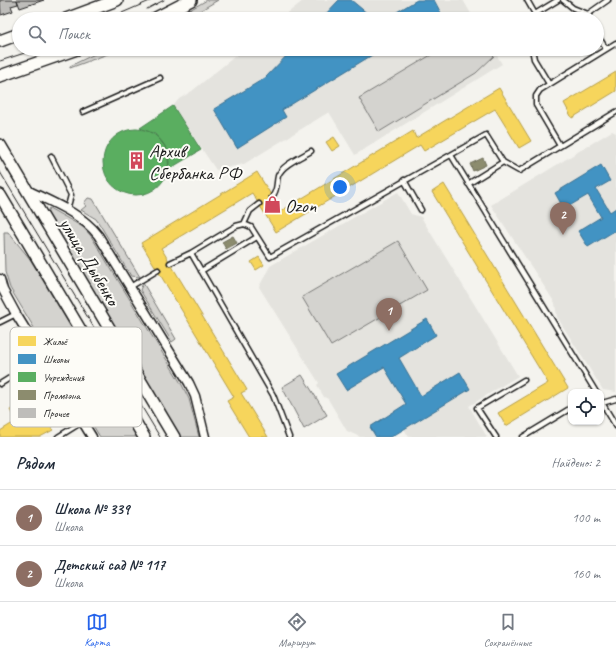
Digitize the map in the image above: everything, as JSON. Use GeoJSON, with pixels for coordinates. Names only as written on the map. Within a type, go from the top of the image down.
{"type":"FeatureCollection","features":[{"type":"Feature","properties":{"kind":"main road"},"geometry":{"type":"LineString","coordinates":[[85,12],[117,0]]}},
{"type":"Feature","properties":{"kind":"main road"},"geometry":{"type":"LineString","coordinates":[[168,12],[191,0]]}},
{"type":"Feature","properties":{"kind":"main road"},"geometry":{"type":"LineString","coordinates":[[0,41],[12,37]]}},
{"type":"Feature","properties":{"kind":"main road"},"geometry":{"type":"LineString","coordinates":[[0,76],[57,56]]}},
{"type":"Feature","properties":{"kind":"main road","name":"улица Дыбенко"},"geometry":{"type":"LineString","coordinates":[[0,146],[109,327]]}},
{"type":"Feature","properties":{"kind":"main road"},"geometry":{"type":"LineString","coordinates":[[0,196],[78,327]]}},
{"type":"Feature","properties":{"kind":"main road","name":"улица Дыбенко"},"geometry":{"type":"LineString","coordinates":[[142,383],[174,437]]}},
{"type":"Feature","properties":{"kind":"main road"},"geometry":{"type":"LineString","coordinates":[[138,427],[144,437]]}},
{"type":"Feature","properties":{"kind":"street"},"geometry":{"type":"LineString","coordinates":[[27,190],[67,211],[93,228],[189,382],[195,396],[201,426],[205,437]]}},
{"type":"Feature","properties":{"kind":"street"},"geometry":{"type":"LineString","coordinates":[[0,279],[3,290],[24,327]]}},
{"type":"Feature","properties":{"kind":"street"},"geometry":{"type":"LineString","coordinates":[[85,427],[92,437]]}},
{"type":"Feature","properties":{"kind":"lane"},"geometry":{"type":"LineString","coordinates":[[527,0],[535,12]]}},
{"type":"Feature","properties":{"kind":"lane"},"geometry":{"type":"LineString","coordinates":[[539,12],[558,0]]}},
{"type":"Feature","properties":{"kind":"lane"},"geometry":{"type":"LineString","coordinates":[[563,0],[573,8],[583,12]]}},
{"type":"Feature","properties":{"kind":"lane"},"geometry":{"type":"LineString","coordinates":[[591,12],[608,0]]}},
{"type":"Feature","properties":{"kind":"lane"},"geometry":{"type":"LineString","coordinates":[[604,46],[606,49],[616,43]]}},
{"type":"Feature","properties":{"kind":"lane"},"geometry":{"type":"LineString","coordinates":[[533,56],[549,84]]}},
{"type":"Feature","properties":{"kind":"lane"},"geometry":{"type":"LineString","coordinates":[[560,146],[536,105],[536,96],[540,90],[595,56]]}},
{"type":"Feature","properties":{"kind":"lane"},"geometry":{"type":"LineString","coordinates":[[82,112],[160,78]]}},
{"type":"Feature","properties":{"kind":"lane"},"geometry":{"type":"LineString","coordinates":[[170,263],[191,253],[236,226],[244,224],[251,227],[270,257],[486,135],[503,162],[519,171],[616,112]]}},
{"type":"Feature","properties":{"kind":"lane"},"geometry":{"type":"LineString","coordinates":[[272,197],[276,193],[278,176],[284,168],[311,151]]}},
{"type":"Feature","properties":{"kind":"lane"},"geometry":{"type":"LineString","coordinates":[[451,154],[594,389]]}},
{"type":"Feature","properties":{"kind":"lane"},"geometry":{"type":"LineString","coordinates":[[51,156],[71,195],[67,211]]}},
{"type":"Feature","properties":{"kind":"lane"},"geometry":{"type":"LineString","coordinates":[[468,184],[503,162]]}},
{"type":"Feature","properties":{"kind":"lane"},"geometry":{"type":"LineString","coordinates":[[404,180],[421,210]]}},
{"type":"Feature","properties":{"kind":"lane"},"geometry":{"type":"LineString","coordinates":[[244,224],[250,211],[259,204]]}},
{"type":"Feature","properties":{"kind":"lane"},"geometry":{"type":"LineString","coordinates":[[201,271],[257,237]]}},
{"type":"Feature","properties":{"kind":"lane"},"geometry":{"type":"LineString","coordinates":[[191,253],[273,395],[289,437]]}},
{"type":"Feature","properties":{"kind":"lane"},"geometry":{"type":"LineString","coordinates":[[130,287],[158,270]]}},
{"type":"Feature","properties":{"kind":"lane"},"geometry":{"type":"LineString","coordinates":[[0,322],[16,314]]}},
{"type":"Feature","properties":{"kind":"lane"},"geometry":{"type":"LineString","coordinates":[[0,384],[10,378]]}},
{"type":"Feature","properties":{"kind":"lane"},"geometry":{"type":"LineString","coordinates":[[496,437],[478,408],[524,380]]}},
{"type":"Feature","properties":{"kind":"lane"},"geometry":{"type":"LineString","coordinates":[[604,402],[616,399]]}},
{"type":"Feature","properties":{"kind":"lane"},"geometry":{"type":"LineString","coordinates":[[604,405],[616,426]]}},
{"type":"Feature","properties":{"kind":"lane"},"geometry":{"type":"LineString","coordinates":[[523,437],[568,410]]}},
{"type":"Feature","properties":{"kind":"lane"},"geometry":{"type":"LineString","coordinates":[[58,437],[74,427]]}},
{"type":"Feature","properties":{"kind":"shaded area"},"geometry":{"type":"Polygon","coordinates":[[[207,0],[218,0],[198,12],[186,12],[207,0]]]}},
{"type":"Feature","properties":{"kind":"shaded area"},"geometry":{"type":"Polygon","coordinates":[[[304,0],[463,0],[470,12],[289,12],[304,0]]]}},
{"type":"Feature","properties":{"kind":"shaded area"},"geometry":{"type":"Polygon","coordinates":[[[91,56],[102,56],[70,68],[70,66],[91,56]]]}},
{"type":"Feature","properties":{"kind":"shaded area"},"geometry":{"type":"Polygon","coordinates":[[[235,56],[497,56],[502,64],[355,155],[329,112],[244,164],[216,170],[173,106],[179,99],[192,91],[235,56]]]}},
{"type":"Feature","properties":{"kind":"shaded area"},"geometry":{"type":"Polygon","coordinates":[[[429,56],[494,56],[476,73],[379,132],[359,98],[429,56]]]}},
{"type":"Feature","properties":{"kind":"shaded area"},"geometry":{"type":"Polygon","coordinates":[[[612,131],[616,133],[616,392],[602,389],[557,317],[555,303],[491,205],[612,131]]]}},
{"type":"Feature","properties":{"kind":"shaded area"},"geometry":{"type":"Polygon","coordinates":[[[398,192],[411,214],[421,217],[518,376],[469,406],[487,437],[409,437],[404,429],[391,437],[360,437],[347,431],[328,399],[324,397],[317,385],[319,383],[259,287],[270,266],[398,192]]]}},
{"type":"Feature","properties":{"kind":"shaded area"},"geometry":{"type":"Polygon","coordinates":[[[88,198],[93,199],[140,277],[131,276],[96,219],[81,210],[86,206],[84,203],[88,198]]]}},
{"type":"Feature","properties":{"kind":"shaded area"},"geometry":{"type":"Polygon","coordinates":[[[49,208],[83,227],[91,236],[182,385],[189,399],[199,437],[179,437],[142,375],[142,327],[113,327],[62,242],[47,212],[49,208]]]}},
{"type":"Feature","properties":{"kind":"shaded area"},"geometry":{"type":"Polygon","coordinates":[[[4,232],[8,232],[30,259],[71,327],[34,327],[10,288],[5,272],[4,232]]]}},
{"type":"Feature","properties":{"kind":"shaded area"},"geometry":{"type":"Polygon","coordinates":[[[398,241],[427,290],[331,346],[302,297],[398,241]]]}},
{"type":"Feature","properties":{"kind":"shaded area"},"geometry":{"type":"Polygon","coordinates":[[[143,283],[176,339],[172,342],[140,290],[143,283]]]}},
{"type":"Feature","properties":{"kind":"shaded area"},"geometry":{"type":"Polygon","coordinates":[[[302,375],[327,415],[304,429],[282,387],[302,375]]]}},
{"type":"Feature","properties":{"kind":"shaded area"},"geometry":{"type":"Polygon","coordinates":[[[94,427],[131,427],[137,437],[100,437],[94,427]]]}},
{"type":"Feature","properties":{"kind":"building: Жильё"},"geometry":{"type":"Polygon","coordinates":[[[616,72],[616,91],[572,118],[564,103],[616,72]]]}},
{"type":"Feature","properties":{"kind":"building: Жильё"},"geometry":{"type":"Polygon","coordinates":[[[499,88],[531,141],[519,148],[495,109],[424,151],[420,145],[276,232],[252,193],[161,248],[247,390],[241,393],[268,437],[249,437],[227,401],[234,397],[141,243],[257,172],[281,211],[413,131],[416,138],[499,88]]]}},
{"type":"Feature","properties":{"kind":"building: Жильё"},"geometry":{"type":"Polygon","coordinates":[[[334,137],[340,146],[332,151],[326,142],[334,137]]]}},
{"type":"Feature","properties":{"kind":"building: Жильё"},"geometry":{"type":"Polygon","coordinates":[[[444,184],[568,388],[506,426],[498,413],[548,383],[432,192],[444,184]]]}},
{"type":"Feature","properties":{"kind":"building: Жильё"},"geometry":{"type":"Polygon","coordinates":[[[259,257],[264,265],[256,270],[251,262],[259,257]]]}},
{"type":"Feature","properties":{"kind":"building: Жильё"},"geometry":{"type":"Polygon","coordinates":[[[10,425],[10,427],[51,427],[53,430],[40,437],[0,437],[0,431],[10,425]]]}},
{"type":"Feature","properties":{"kind":"building: Школы"},"geometry":{"type":"Polygon","coordinates":[[[339,0],[351,0],[366,12],[328,12],[339,0]]]}},
{"type":"Feature","properties":{"kind":"building: Школы"},"geometry":{"type":"Polygon","coordinates":[[[417,0],[434,0],[440,12],[397,12],[417,0]]]}},
{"type":"Feature","properties":{"kind":"building: Школы"},"geometry":{"type":"Polygon","coordinates":[[[286,56],[371,56],[282,110],[286,117],[237,148],[214,109],[265,78],[286,56]]]}},
{"type":"Feature","properties":{"kind":"building: Школы"},"geometry":{"type":"Polygon","coordinates":[[[601,165],[610,181],[596,189],[610,212],[616,208],[616,230],[588,247],[578,231],[601,217],[588,195],[564,209],[555,193],[601,165]]]}},
{"type":"Feature","properties":{"kind":"building: Школы"},"geometry":{"type":"Polygon","coordinates":[[[427,319],[436,335],[399,358],[421,396],[460,372],[470,389],[391,437],[376,437],[370,427],[406,404],[384,367],[346,390],[336,374],[427,319]]]}},
{"type":"Feature","properties":{"kind":"building: Учреждения"},"geometry":{"type":"Polygon","coordinates":[[[173,106],[201,150],[169,169],[167,149],[155,134],[140,128],[173,106]]]}},
{"type":"Feature","properties":{"kind":"building: Учреждения","name":"Архив Сбербанка РФ"},"geometry":{"type":"Polygon","coordinates":[[[130,129],[142,129],[149,131],[160,138],[167,149],[169,162],[167,175],[160,186],[149,193],[142,195],[130,195],[123,193],[112,186],[105,175],[103,168],[103,156],[105,149],[112,138],[123,131],[130,129]]]}},
{"type":"Feature","properties":{"kind":"building: Промзона"},"geometry":{"type":"Polygon","coordinates":[[[483,158],[486,165],[473,171],[470,164],[483,158]]]}},
{"type":"Feature","properties":{"kind":"building: Промзона"},"geometry":{"type":"Polygon","coordinates":[[[233,236],[237,243],[226,249],[222,242],[233,236]]]}},
{"type":"Feature","properties":{"kind":"building: Прочее"},"geometry":{"type":"Polygon","coordinates":[[[0,0],[17,0],[18,4],[11,6],[13,11],[1,15],[0,0]]]}},
{"type":"Feature","properties":{"kind":"building: Прочее"},"geometry":{"type":"Polygon","coordinates":[[[17,0],[44,0],[20,8],[17,0]]]}},
{"type":"Feature","properties":{"kind":"tram line"},"geometry":{"type":"LineString","coordinates":[[124,12],[152,0]]}},
{"type":"Feature","properties":{"kind":"tram line"},"geometry":{"type":"LineString","coordinates":[[147,9],[164,0]]}},
{"type":"Feature","properties":{"kind":"tram line"},"geometry":{"type":"LineString","coordinates":[[0,61],[15,56]]}},
{"type":"Feature","properties":{"kind":"tram line"},"geometry":{"type":"LineString","coordinates":[[0,172],[94,327]]}},
{"type":"Feature","properties":{"kind":"tram line"},"geometry":{"type":"LineString","coordinates":[[142,407],[160,437]]}},
{"type":"Feature","properties":{"kind":"place","name":"Архив Сбербанка РФ"},"geometry":{"type":"Point","coordinates":[136,161]}},
{"type":"Feature","properties":{"kind":"place","name":"Ozon"},"geometry":{"type":"Point","coordinates":[272,205]}},
{"type":"Feature","properties":{"kind":"place","name":"Детский сад № 117"},"geometry":{"type":"Point","coordinates":[563,235]}},
{"type":"Feature","properties":{"kind":"place","name":"Школа № 339"},"geometry":{"type":"Point","coordinates":[389,331]}}]}
